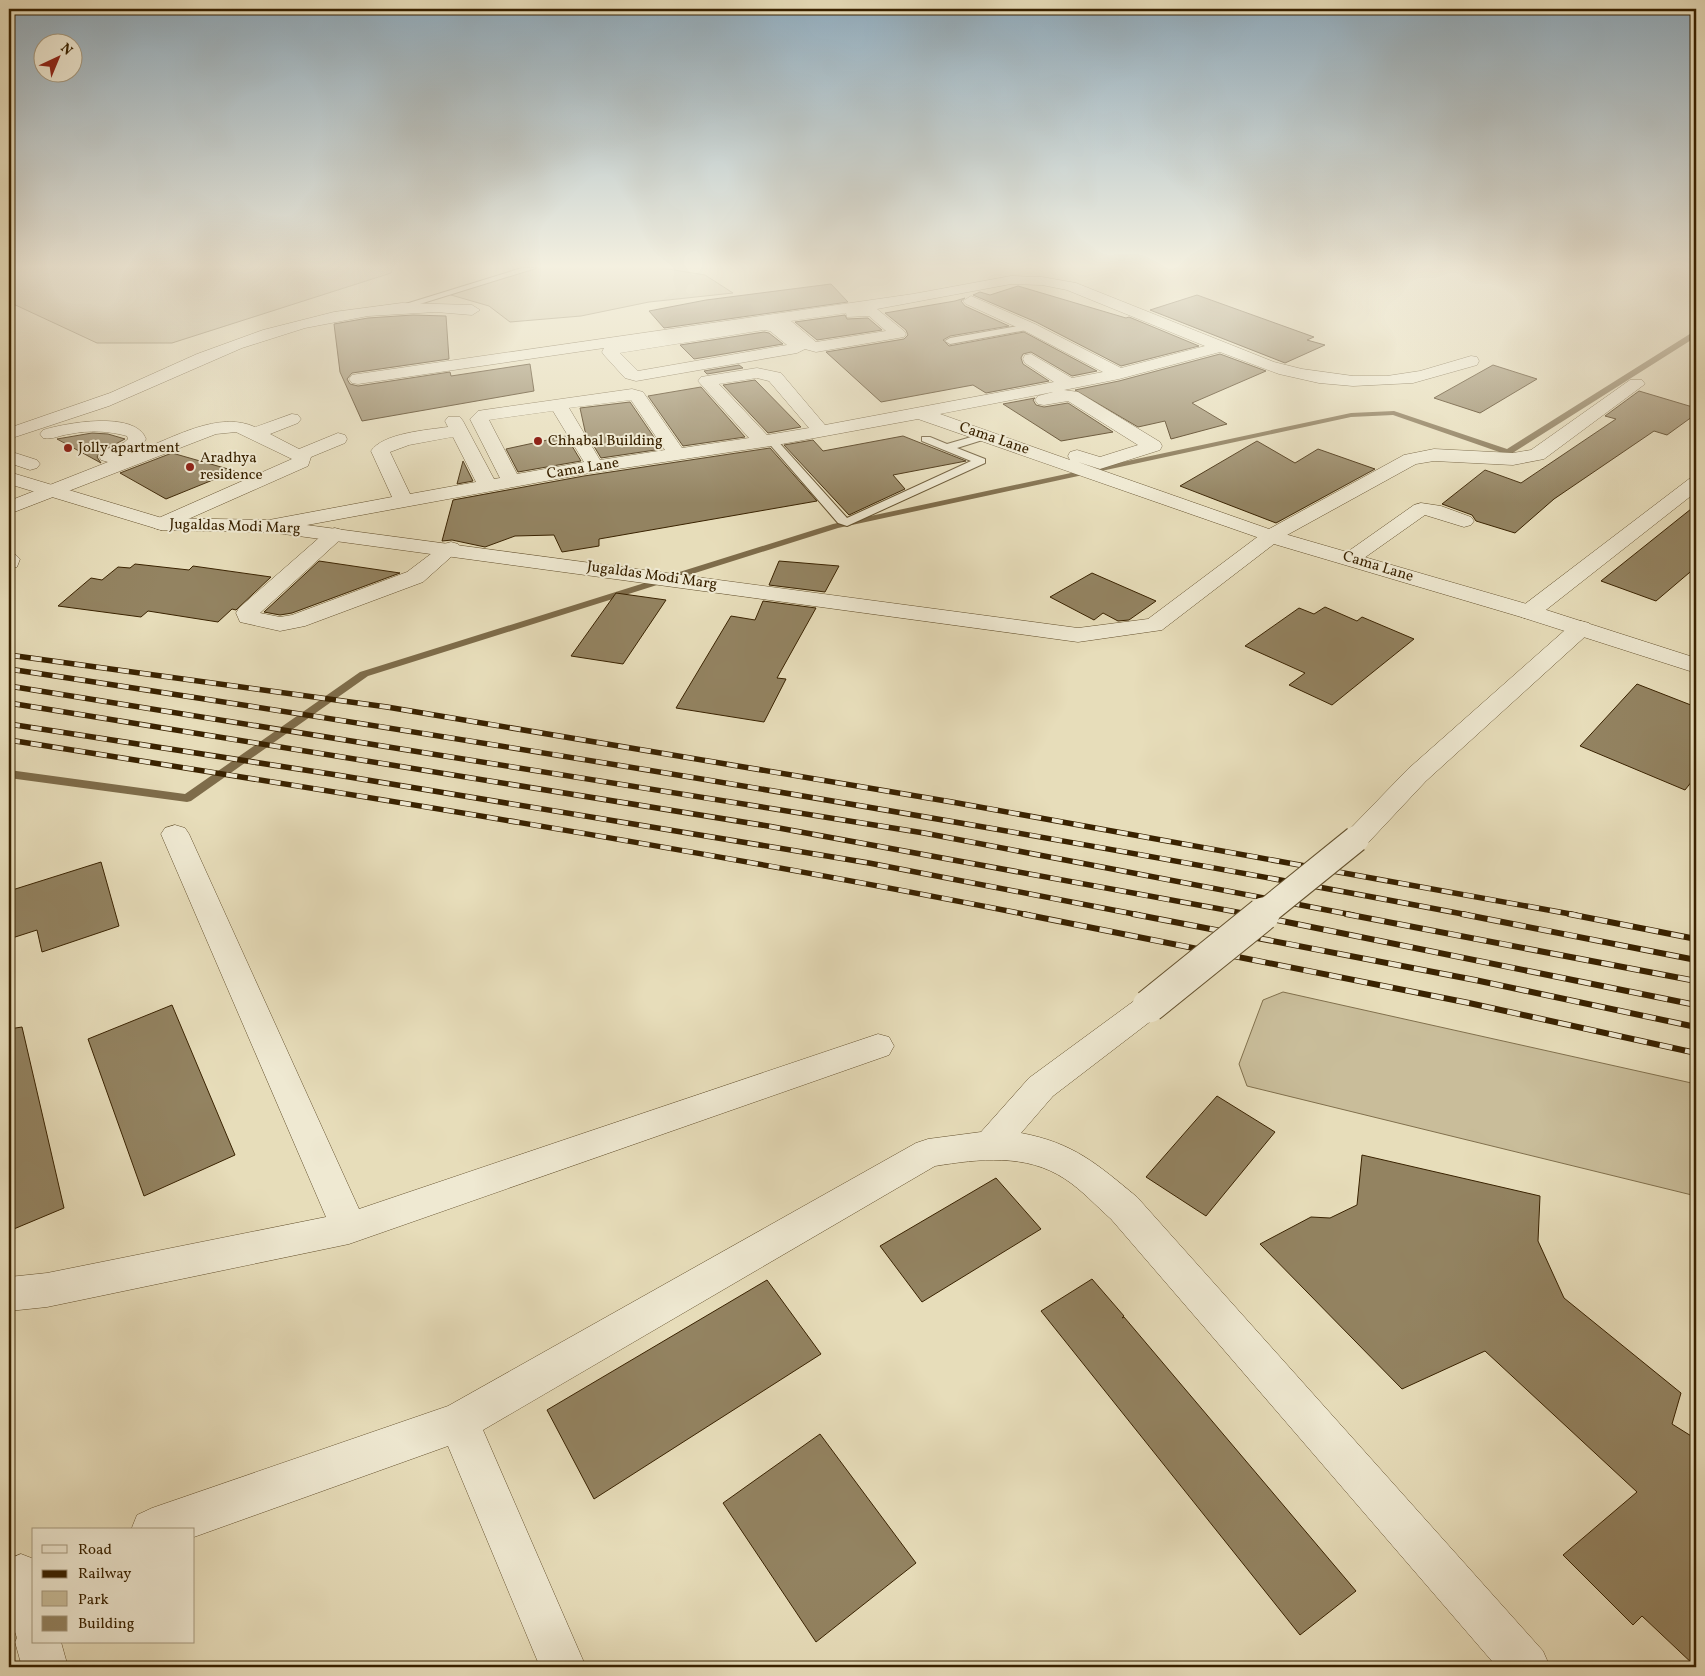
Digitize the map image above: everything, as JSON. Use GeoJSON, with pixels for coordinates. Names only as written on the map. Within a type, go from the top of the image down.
{"type":"FeatureCollection","features":[{"type":"Feature","properties":{"kind":"street"},"geometry":{"type":"LineString","coordinates":[[9,434],[114,398],[202,358],[233,346]]}},
{"type":"Feature","properties":{"kind":"street"},"geometry":{"type":"LineString","coordinates":[[358,379],[606,346]]}},
{"type":"Feature","properties":{"kind":"street"},"geometry":{"type":"LineString","coordinates":[[628,346],[610,352],[631,374],[636,376],[792,350],[798,346]]}},
{"type":"Feature","properties":{"kind":"street"},"geometry":{"type":"LineString","coordinates":[[668,346],[708,381],[762,437]]}},
{"type":"Feature","properties":{"kind":"street"},"geometry":{"type":"LineString","coordinates":[[727,346],[739,358]]}},
{"type":"Feature","properties":{"kind":"street"},"geometry":{"type":"LineString","coordinates":[[1066,346],[1119,374]]}},
{"type":"Feature","properties":{"kind":"street"},"geometry":{"type":"LineString","coordinates":[[920,413],[1119,374],[1220,347],[1268,366],[1302,375],[1348,382],[1406,379],[1471,361]]}},
{"type":"Feature","properties":{"kind":"street"},"geometry":{"type":"LineString","coordinates":[[1048,370],[1097,362]]}},
{"type":"Feature","properties":{"kind":"street"},"geometry":{"type":"LineString","coordinates":[[1030,366],[1048,370],[1070,384]]}},
{"type":"Feature","properties":{"kind":"street"},"geometry":{"type":"LineString","coordinates":[[686,449],[648,394],[656,389],[757,373],[768,374],[775,377],[816,425]]}},
{"type":"Feature","properties":{"kind":"street","name":"Jugaldas Modi Marg"},"geometry":{"type":"LineString","coordinates":[[24,484],[161,524],[269,526],[451,548],[1078,635],[1154,625],[1271,536],[1411,459],[1434,454],[1512,459],[1537,455],[1636,384]]}},
{"type":"Feature","properties":{"kind":"street"},"geometry":{"type":"LineString","coordinates":[[511,481],[479,419],[480,417],[632,394],[686,449]]}},
{"type":"Feature","properties":{"kind":"street"},"geometry":{"type":"LineString","coordinates":[[920,413],[980,416],[1069,396],[1153,446],[1096,463],[980,416]]}},
{"type":"Feature","properties":{"kind":"street"},"geometry":{"type":"LineString","coordinates":[[558,404],[593,464]]}},
{"type":"Feature","properties":{"kind":"street","name":"Cama Lane"},"geometry":{"type":"LineString","coordinates":[[269,526],[488,486],[593,464],[762,437],[816,425],[920,413],[1271,536],[1529,612],[1696,666]]}},
{"type":"Feature","properties":{"kind":"street"},"geometry":{"type":"LineString","coordinates":[[254,434],[292,419]]}},
{"type":"Feature","properties":{"kind":"street"},"geometry":{"type":"LineString","coordinates":[[9,450],[54,432],[70,429],[111,426],[135,433],[137,439],[132,447],[24,484],[9,508]]}},
{"type":"Feature","properties":{"kind":"street"},"geometry":{"type":"LineString","coordinates":[[24,484],[230,426],[240,427],[300,455],[338,439]]}},
{"type":"Feature","properties":{"kind":"street"},"geometry":{"type":"LineString","coordinates":[[404,501],[380,451],[383,447],[394,443],[457,426],[488,486]]}},
{"type":"Feature","properties":{"kind":"street"},"geometry":{"type":"LineString","coordinates":[[161,524],[301,462],[300,455]]}},
{"type":"Feature","properties":{"kind":"street"},"geometry":{"type":"LineString","coordinates":[[9,458],[30,464]]}},
{"type":"Feature","properties":{"kind":"street"},"geometry":{"type":"LineString","coordinates":[[1529,612],[1696,483]]}},
{"type":"Feature","properties":{"kind":"street"},"geometry":{"type":"LineString","coordinates":[[1350,559],[1421,509],[1434,510],[1464,521]]}},
{"type":"Feature","properties":{"kind":"street"},"geometry":{"type":"LineString","coordinates":[[335,534],[247,613],[248,617],[280,624],[297,621],[415,577],[451,548]]}},
{"type":"Feature","properties":{"kind":"street"},"geometry":{"type":"LineString","coordinates":[[991,1144],[1040,1087],[1149,1006],[1356,839],[1417,775],[1581,628]]}},
{"type":"Feature","properties":{"kind":"street"},"geometry":{"type":"LineString","coordinates":[[175,834],[349,1228]]}},
{"type":"Feature","properties":{"kind":"street"},"geometry":{"type":"LineString","coordinates":[[9,1294],[47,1290],[349,1228],[878,1046]]}},
{"type":"Feature","properties":{"kind":"street"},"geometry":{"type":"LineString","coordinates":[[158,1528],[459,1422],[928,1153],[991,1144],[1031,1148],[1072,1164],[1124,1208],[1527,1667]]}},
{"type":"Feature","properties":{"kind":"street"},"geometry":{"type":"LineString","coordinates":[[459,1422],[563,1667]]}},
{"type":"Feature","properties":{"kind":"street"},"geometry":{"type":"LineString","coordinates":[[21,1575],[32,1616]]}},
{"type":"Feature","properties":{"kind":"street"},"geometry":{"type":"LineString","coordinates":[[39,1644],[45,1667]]}},
{"type":"Feature","properties":{"kind":"lane"},"geometry":{"type":"LineString","coordinates":[[947,447],[985,436]]}},
{"type":"Feature","properties":{"kind":"lane"},"geometry":{"type":"LineString","coordinates":[[762,437],[842,520],[847,522],[982,462],[926,439]]}},
{"type":"Feature","properties":{"kind":"green space"},"geometry":{"type":"Polygon","coordinates":[[[1283,992],[1696,1084],[1696,1196],[1247,1086],[1239,1064],[1263,1000],[1283,992]]]}},
{"type":"Feature","properties":{"kind":"building"},"geometry":{"type":"Polygon","coordinates":[[[337,346],[448,346],[449,359],[352,373],[347,379],[350,384],[358,386],[450,372],[451,376],[530,364],[534,391],[362,421],[340,372],[337,346]]]}},
{"type":"Feature","properties":{"kind":"building"},"geometry":{"type":"Polygon","coordinates":[[[681,346],[770,346],[694,359],[681,346]]]}},
{"type":"Feature","properties":{"kind":"building"},"geometry":{"type":"Polygon","coordinates":[[[861,346],[1051,346],[1097,371],[1072,376],[1031,352],[1023,354],[1021,358],[1023,364],[1049,381],[986,393],[973,385],[881,402],[826,352],[861,346]]]}},
{"type":"Feature","properties":{"kind":"building"},"geometry":{"type":"Polygon","coordinates":[[[1083,346],[1198,346],[1121,366],[1083,346]]]}},
{"type":"Feature","properties":{"kind":"building"},"geometry":{"type":"Polygon","coordinates":[[[1242,346],[1322,346],[1285,363],[1242,346]]]}},
{"type":"Feature","properties":{"kind":"building"},"geometry":{"type":"Polygon","coordinates":[[[1220,354],[1266,371],[1192,403],[1227,424],[1171,439],[1165,421],[1138,427],[1075,390],[1119,381],[1220,354]]]}},
{"type":"Feature","properties":{"kind":"building"},"geometry":{"type":"Polygon","coordinates":[[[739,365],[743,368],[707,374],[704,371],[739,365]]]}},
{"type":"Feature","properties":{"kind":"building"},"geometry":{"type":"Polygon","coordinates":[[[1493,365],[1537,379],[1480,413],[1434,398],[1493,365]]]}},
{"type":"Feature","properties":{"kind":"building"},"geometry":{"type":"Polygon","coordinates":[[[755,380],[801,427],[768,433],[723,385],[755,380]]]}},
{"type":"Feature","properties":{"kind":"building"},"geometry":{"type":"Polygon","coordinates":[[[701,387],[745,437],[683,446],[648,396],[701,387]]]}},
{"type":"Feature","properties":{"kind":"building"},"geometry":{"type":"Polygon","coordinates":[[[1639,391],[1696,408],[1696,414],[1667,435],[1654,431],[1554,499],[1515,533],[1476,521],[1472,515],[1442,504],[1485,470],[1521,483],[1616,419],[1605,416],[1639,391]]]}},
{"type":"Feature","properties":{"kind":"building"},"geometry":{"type":"Polygon","coordinates":[[[1035,398],[1033,400],[1036,405],[1044,407],[1068,403],[1113,432],[1061,441],[1003,404],[1035,398]]]}},
{"type":"Feature","properties":{"kind":"building"},"geometry":{"type":"Polygon","coordinates":[[[630,402],[662,449],[601,458],[585,431],[580,408],[630,402]]]}},
{"type":"Feature","properties":{"kind":"building"},"geometry":{"type":"Polygon","coordinates":[[[92,433],[108,434],[125,439],[100,452],[97,457],[101,463],[57,439],[92,433]]]}},
{"type":"Feature","properties":{"kind":"building"},"geometry":{"type":"Polygon","coordinates":[[[566,436],[581,461],[518,472],[506,449],[566,436]]]}},
{"type":"Feature","properties":{"kind":"building"},"geometry":{"type":"Polygon","coordinates":[[[903,436],[966,461],[893,475],[905,489],[849,515],[784,445],[813,440],[823,451],[903,436]]]}},
{"type":"Feature","properties":{"kind":"building"},"geometry":{"type":"Polygon","coordinates":[[[1257,441],[1295,463],[1318,449],[1375,469],[1276,523],[1180,486],[1257,441]]]}},
{"type":"Feature","properties":{"kind":"building"},"geometry":{"type":"Polygon","coordinates":[[[770,448],[817,501],[599,539],[599,546],[562,552],[554,535],[515,536],[485,547],[452,540],[442,541],[453,500],[584,476],[770,448]]]}},
{"type":"Feature","properties":{"kind":"building","name":"Aradhya residence"},"geometry":{"type":"Polygon","coordinates":[[[172,453],[235,471],[166,499],[120,473],[172,453]]]}},
{"type":"Feature","properties":{"kind":"building"},"geometry":{"type":"Polygon","coordinates":[[[463,461],[473,481],[457,484],[463,461]]]}},
{"type":"Feature","properties":{"kind":"building"},"geometry":{"type":"Polygon","coordinates":[[[1696,505],[1696,567],[1656,601],[1601,581],[1696,505]]]}},
{"type":"Feature","properties":{"kind":"building"},"geometry":{"type":"Polygon","coordinates":[[[319,561],[400,573],[292,613],[280,615],[264,612],[319,561]]]}},
{"type":"Feature","properties":{"kind":"building"},"geometry":{"type":"Polygon","coordinates":[[[779,561],[839,566],[825,592],[769,585],[779,561]]]}},
{"type":"Feature","properties":{"kind":"building"},"geometry":{"type":"Polygon","coordinates":[[[135,564],[189,570],[193,566],[271,577],[236,610],[232,609],[218,622],[148,611],[141,617],[58,606],[91,578],[102,580],[118,567],[130,568],[135,564]]]}},
{"type":"Feature","properties":{"kind":"building"},"geometry":{"type":"Polygon","coordinates":[[[1092,573],[1156,601],[1129,620],[1118,621],[1103,613],[1094,620],[1050,597],[1092,573]]]}},
{"type":"Feature","properties":{"kind":"building"},"geometry":{"type":"Polygon","coordinates":[[[616,593],[666,600],[623,664],[571,656],[616,593]]]}},
{"type":"Feature","properties":{"kind":"building"},"geometry":{"type":"Polygon","coordinates":[[[763,601],[816,608],[777,678],[786,679],[764,722],[676,708],[731,616],[755,620],[763,601]]]}},
{"type":"Feature","properties":{"kind":"building"},"geometry":{"type":"Polygon","coordinates":[[[1325,607],[1357,621],[1362,617],[1414,639],[1332,705],[1289,685],[1305,673],[1245,646],[1299,608],[1314,614],[1325,607]]]}},
{"type":"Feature","properties":{"kind":"building"},"geometry":{"type":"Polygon","coordinates":[[[1637,684],[1696,707],[1696,776],[1685,790],[1580,746],[1637,684]]]}},
{"type":"Feature","properties":{"kind":"building"},"geometry":{"type":"Polygon","coordinates":[[[101,862],[119,926],[42,952],[37,930],[9,939],[9,891],[101,862]]]}},
{"type":"Feature","properties":{"kind":"building"},"geometry":{"type":"Polygon","coordinates":[[[172,1005],[235,1155],[144,1196],[88,1039],[172,1005]]]}},
{"type":"Feature","properties":{"kind":"building"},"geometry":{"type":"Polygon","coordinates":[[[22,1027],[64,1208],[9,1231],[9,1029],[22,1027]]]}},
{"type":"Feature","properties":{"kind":"building"},"geometry":{"type":"Polygon","coordinates":[[[1217,1096],[1275,1132],[1206,1216],[1146,1177],[1217,1096]]]}},
{"type":"Feature","properties":{"kind":"building"},"geometry":{"type":"Polygon","coordinates":[[[1362,1155],[1540,1196],[1538,1241],[1564,1298],[1681,1393],[1672,1424],[1696,1439],[1696,1667],[1642,1616],[1633,1625],[1563,1555],[1637,1492],[1485,1351],[1402,1389],[1260,1244],[1311,1217],[1330,1218],[1357,1205],[1362,1155]]]}},
{"type":"Feature","properties":{"kind":"building"},"geometry":{"type":"Polygon","coordinates":[[[996,1178],[1041,1229],[922,1302],[880,1246],[996,1178]]]}},
{"type":"Feature","properties":{"kind":"building"},"geometry":{"type":"Polygon","coordinates":[[[1092,1279],[1124,1316],[1122,1318],[1124,1317],[1356,1591],[1300,1635],[1041,1311],[1092,1279]]]}},
{"type":"Feature","properties":{"kind":"building"},"geometry":{"type":"Polygon","coordinates":[[[767,1280],[821,1354],[594,1499],[547,1410],[767,1280]]]}},
{"type":"Feature","properties":{"kind":"building"},"geometry":{"type":"Polygon","coordinates":[[[820,1434],[916,1563],[816,1642],[723,1503],[820,1434]]]}},
{"type":"Feature","properties":{"kind":"waterway"},"geometry":{"type":"LineString","coordinates":[[9,774],[187,798],[364,674],[836,526],[1351,415],[1394,413],[1508,452],[1677,346]]}},
{"type":"Feature","properties":{"kind":"railway"},"geometry":{"type":"LineString","coordinates":[[9,655],[387,707],[952,802],[1576,915]]}},
{"type":"Feature","properties":{"kind":"railway"},"geometry":{"type":"LineString","coordinates":[[9,669],[740,785],[1104,848],[1468,915]]}},
{"type":"Feature","properties":{"kind":"railway"},"geometry":{"type":"LineString","coordinates":[[9,686],[924,833],[1353,915]]}},
{"type":"Feature","properties":{"kind":"railway"},"geometry":{"type":"LineString","coordinates":[[9,703],[768,826],[1253,915]]}},
{"type":"Feature","properties":{"kind":"railway"},"geometry":{"type":"LineString","coordinates":[[9,724],[337,775],[869,863],[1139,915]]}},
{"type":"Feature","properties":{"kind":"railway"},"geometry":{"type":"LineString","coordinates":[[9,740],[648,844],[1029,915]]}},
{"type":"Feature","properties":{"kind":"railway"},"geometry":{"type":"LineString","coordinates":[[1023,914],[1469,1003],[1696,1053]]}},
{"type":"Feature","properties":{"kind":"railway"},"geometry":{"type":"LineString","coordinates":[[1133,914],[1475,980],[1696,1027]]}},
{"type":"Feature","properties":{"kind":"railway"},"geometry":{"type":"LineString","coordinates":[[1247,914],[1696,1005]]}},
{"type":"Feature","properties":{"kind":"railway"},"geometry":{"type":"LineString","coordinates":[[1346,914],[1696,981]]}},
{"type":"Feature","properties":{"kind":"railway"},"geometry":{"type":"LineString","coordinates":[[1462,914],[1696,960]]}},
{"type":"Feature","properties":{"kind":"railway"},"geometry":{"type":"LineString","coordinates":[[1569,914],[1696,939]]}},
{"type":"Feature","properties":{"kind":"place","name":"Chhabal Building"},"geometry":{"type":"Point","coordinates":[538,441]}},
{"type":"Feature","properties":{"kind":"place","name":"Jolly apartment"},"geometry":{"type":"Point","coordinates":[68,448]}},
{"type":"Feature","properties":{"kind":"place","name":"Aradhya residence"},"geometry":{"type":"Point","coordinates":[190,467]}}]}
